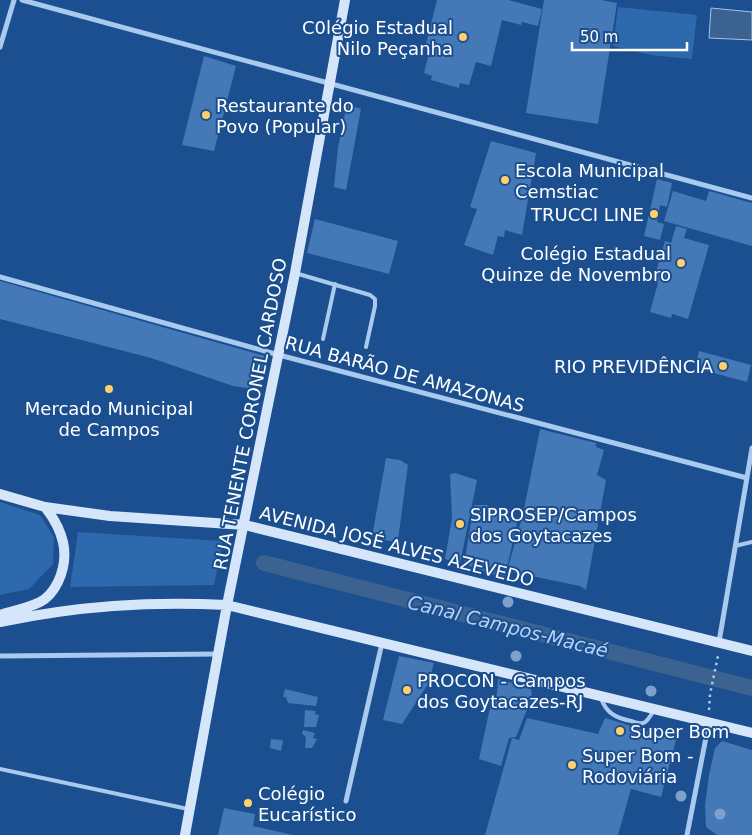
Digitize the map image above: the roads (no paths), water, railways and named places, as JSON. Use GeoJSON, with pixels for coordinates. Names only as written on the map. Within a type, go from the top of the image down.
{"type":"FeatureCollection","features":[{"type":"Feature","properties":{"kind":"main road","name":"RUA TENENTE CORONEL CARDOSO"},"geometry":{"type":"LineString","coordinates":[[185,835],[227,605],[295,273],[345,0]]}},
{"type":"Feature","properties":{"kind":"main road","name":"AVENIDA JOSÉ ALVES AZEVEDO"},"geometry":{"type":"LineString","coordinates":[[0,494],[45,507],[110,516],[244,525],[752,651]]}},
{"type":"Feature","properties":{"kind":"main road"},"geometry":{"type":"LineString","coordinates":[[0,619],[42,602],[54,590],[63,572],[65,555],[63,538],[45,507]]}},
{"type":"Feature","properties":{"kind":"main road"},"geometry":{"type":"LineString","coordinates":[[0,619],[15,619],[118,604],[164,602],[227,605],[752,733]]}},
{"type":"Feature","properties":{"kind":"street"},"geometry":{"type":"LineString","coordinates":[[0,48],[14,0]]}},
{"type":"Feature","properties":{"kind":"street"},"geometry":{"type":"LineString","coordinates":[[22,0],[752,198]]}},
{"type":"Feature","properties":{"kind":"street","name":"RUA BARÃO DE AMAZONAS"},"geometry":{"type":"LineString","coordinates":[[0,277],[279,355],[747,478]]}},
{"type":"Feature","properties":{"kind":"street"},"geometry":{"type":"LineString","coordinates":[[718,642],[752,448]]}},
{"type":"Feature","properties":{"kind":"street"},"geometry":{"type":"LineString","coordinates":[[346,801],[383,642]]}},
{"type":"Feature","properties":{"kind":"street"},"geometry":{"type":"LineString","coordinates":[[0,656],[219,654]]}},
{"type":"Feature","properties":{"kind":"street"},"geometry":{"type":"LineString","coordinates":[[688,835],[709,721]]}},
{"type":"Feature","properties":{"kind":"lane"},"geometry":{"type":"LineString","coordinates":[[295,273],[370,295],[375,299],[366,346]]}},
{"type":"Feature","properties":{"kind":"lane"},"geometry":{"type":"LineString","coordinates":[[323,339],[335,284]]}},
{"type":"Feature","properties":{"kind":"lane"},"geometry":{"type":"LineString","coordinates":[[735,546],[752,542]]}},
{"type":"Feature","properties":{"kind":"lane"},"geometry":{"type":"LineString","coordinates":[[600,696],[607,710],[621,720],[641,724],[646,722],[656,709]]}},
{"type":"Feature","properties":{"kind":"lane"},"geometry":{"type":"LineString","coordinates":[[0,770],[190,809]]}},
{"type":"Feature","properties":{"kind":"waterway","name":"Canal Campos-Macaé"},"geometry":{"type":"LineString","coordinates":[[264,563],[752,688]]}},
{"type":"Feature","properties":{"kind":"place","name":"C0légio Estadual Nilo Peçanha"},"geometry":{"type":"Point","coordinates":[463,37]}},
{"type":"Feature","properties":{"kind":"place","name":"Restaurante do Povo (Popular)"},"geometry":{"type":"Point","coordinates":[206,115]}},
{"type":"Feature","properties":{"kind":"place","name":"Escola Municipal Cemstiac"},"geometry":{"type":"Point","coordinates":[505,180]}},
{"type":"Feature","properties":{"kind":"place","name":"TRUCCI LINE"},"geometry":{"type":"Point","coordinates":[654,214]}},
{"type":"Feature","properties":{"kind":"place","name":"Colégio Estadual Quinze de Novembro"},"geometry":{"type":"Point","coordinates":[681,263]}},
{"type":"Feature","properties":{"kind":"place","name":"RIO PREVIDÊNCIA"},"geometry":{"type":"Point","coordinates":[723,366]}},
{"type":"Feature","properties":{"kind":"place","name":"Mercado Municipal de Campos"},"geometry":{"type":"Point","coordinates":[109,389]}},
{"type":"Feature","properties":{"kind":"place","name":"SIPROSEP/Campos dos Goytacazes"},"geometry":{"type":"Point","coordinates":[460,524]}},
{"type":"Feature","properties":{"kind":"place","name":"PROCON - Campos dos Goytacazes-RJ"},"geometry":{"type":"Point","coordinates":[407,690]}},
{"type":"Feature","properties":{"kind":"place","name":"Super Bom"},"geometry":{"type":"Point","coordinates":[620,731]}},
{"type":"Feature","properties":{"kind":"place","name":"Super Bom - Rodoviária"},"geometry":{"type":"Point","coordinates":[572,765]}},
{"type":"Feature","properties":{"kind":"place","name":"Colégio Eucarístico"},"geometry":{"type":"Point","coordinates":[248,803]}}]}
